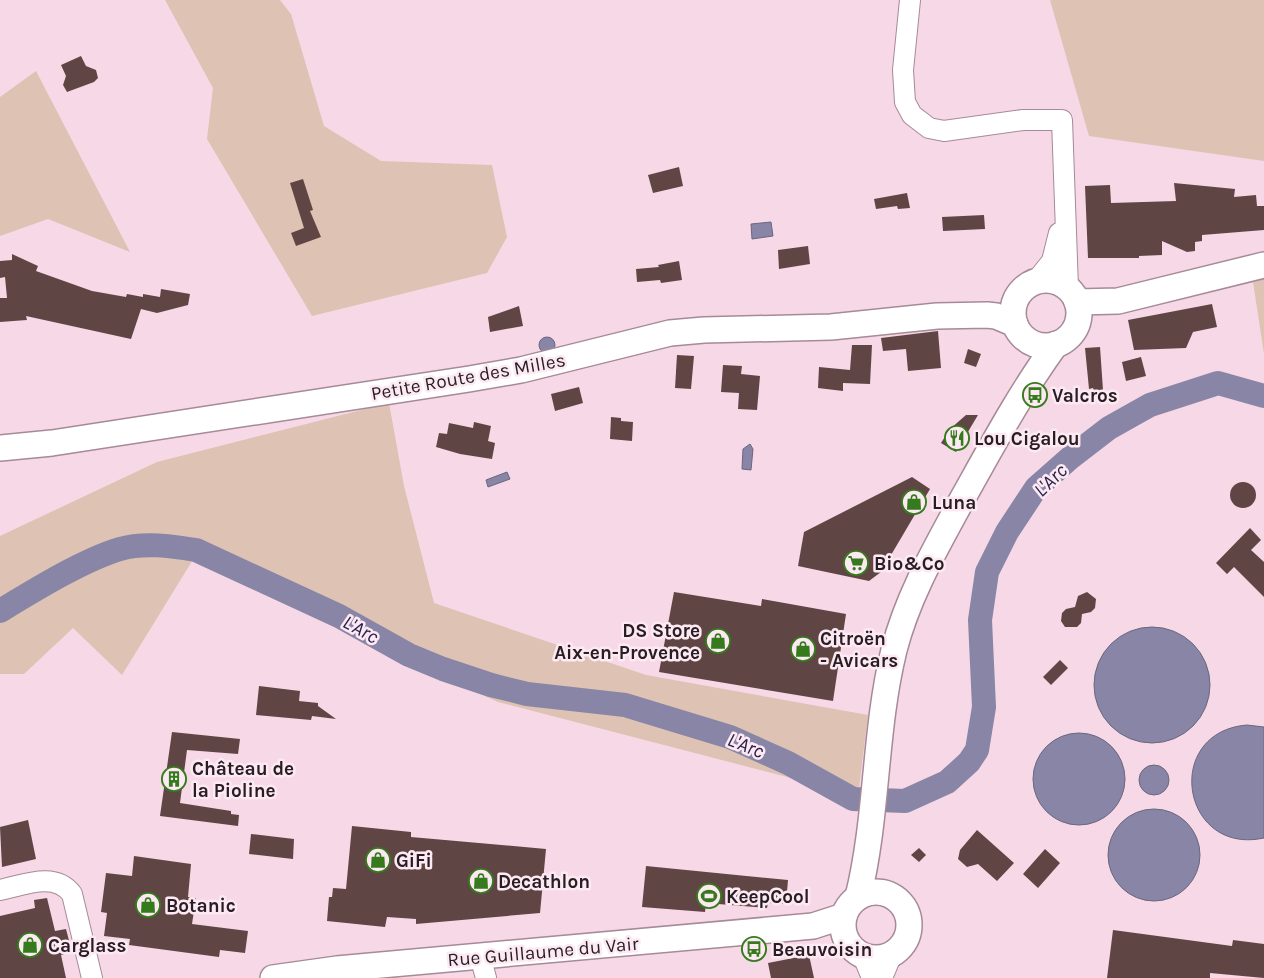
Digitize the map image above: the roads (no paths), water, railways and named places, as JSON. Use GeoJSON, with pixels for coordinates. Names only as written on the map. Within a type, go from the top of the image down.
{"type":"FeatureCollection","features":[{"type":"Feature","properties":{"kind":"main road"},"geometry":{"type":"LineString","coordinates":[[1074,304],[1118,301],[1264,265]]}},
{"type":"Feature","properties":{"kind":"main road"},"geometry":{"type":"LineString","coordinates":[[1029,382],[1022,332],[1013,310],[1027,289],[1053,281],[1074,304]]}},
{"type":"Feature","properties":{"kind":"main road","name":"Petite Route des Milles"},"geometry":{"type":"LineString","coordinates":[[936,316],[1027,289]]}},
{"type":"Feature","properties":{"kind":"main road"},"geometry":{"type":"LineString","coordinates":[[1022,332],[1037,344],[1056,344],[1065,340],[1074,304]]}},
{"type":"Feature","properties":{"kind":"main road","name":"Petite Route des Milles"},"geometry":{"type":"LineString","coordinates":[[0,448],[191,422],[478,378],[521,370],[670,333],[704,330],[831,327],[936,316],[996,316],[1022,332]]}},
{"type":"Feature","properties":{"kind":"main road"},"geometry":{"type":"LineString","coordinates":[[857,937],[878,750],[894,651],[912,597],[926,566],[1029,382],[1056,344]]}},
{"type":"Feature","properties":{"kind":"main road"},"geometry":{"type":"LineString","coordinates":[[857,937],[883,957],[892,954],[900,948],[906,939],[909,918],[901,903],[885,892],[875,879],[867,852]]}},
{"type":"Feature","properties":{"kind":"main road"},"geometry":{"type":"LineString","coordinates":[[857,937],[876,891],[885,892]]}},
{"type":"Feature","properties":{"kind":"main road","name":"Rue Guillaume du Vair"},"geometry":{"type":"LineString","coordinates":[[287,977],[483,967],[813,926],[857,937]]}},
{"type":"Feature","properties":{"kind":"street"},"geometry":{"type":"LineString","coordinates":[[910,0],[904,70],[905,102],[912,115],[929,128],[944,131],[1023,120],[1062,120],[1065,209],[1074,304]]}},
{"type":"Feature","properties":{"kind":"street"},"geometry":{"type":"LineString","coordinates":[[1027,289],[1052,262],[1065,209]]}},
{"type":"Feature","properties":{"kind":"street"},"geometry":{"type":"LineString","coordinates":[[0,890],[47,880],[58,881],[66,886],[72,894],[92,978]]}},
{"type":"Feature","properties":{"kind":"street"},"geometry":{"type":"LineString","coordinates":[[882,978],[892,954]]}},
{"type":"Feature","properties":{"kind":"waterway","name":"L'Arc"},"geometry":{"type":"LineString","coordinates":[[0,611],[74,568],[120,549],[148,545],[196,550],[339,616],[409,655],[443,669],[491,685],[527,694],[625,705],[730,737],[788,763],[853,799],[905,801],[947,782],[969,762],[977,750],[984,707],[980,620],[987,572],[1007,532],[1036,488],[1070,458],[1109,428],[1150,405],[1218,383],[1264,396]]}},
{"type":"Feature","properties":{"kind":"place","name":"Valcros"},"geometry":{"type":"Point","coordinates":[1035,395]}},
{"type":"Feature","properties":{"kind":"place","name":"Lou Cigalou"},"geometry":{"type":"Point","coordinates":[957,438]}},
{"type":"Feature","properties":{"kind":"place","name":"Luna"},"geometry":{"type":"Point","coordinates":[914,502]}},
{"type":"Feature","properties":{"kind":"place","name":"Bio&Co"},"geometry":{"type":"Point","coordinates":[856,563]}},
{"type":"Feature","properties":{"kind":"place","name":"DS Store Aix-en-Provence"},"geometry":{"type":"Point","coordinates":[718,641]}},
{"type":"Feature","properties":{"kind":"place","name":"Citroën - Avicars"},"geometry":{"type":"Point","coordinates":[803,649]}},
{"type":"Feature","properties":{"kind":"place","name":"Château de la Pioline"},"geometry":{"type":"Point","coordinates":[174,779]}},
{"type":"Feature","properties":{"kind":"place","name":"GiFi"},"geometry":{"type":"Point","coordinates":[378,860]}},
{"type":"Feature","properties":{"kind":"place","name":"Decathlon"},"geometry":{"type":"Point","coordinates":[481,881]}},
{"type":"Feature","properties":{"kind":"place","name":"KeepCool"},"geometry":{"type":"Point","coordinates":[709,896]}},
{"type":"Feature","properties":{"kind":"place","name":"Botanic"},"geometry":{"type":"Point","coordinates":[148,905]}},
{"type":"Feature","properties":{"kind":"place","name":"Carglass"},"geometry":{"type":"Point","coordinates":[30,945]}},
{"type":"Feature","properties":{"kind":"place","name":"Beauvoisin"},"geometry":{"type":"Point","coordinates":[754,949]}}]}
